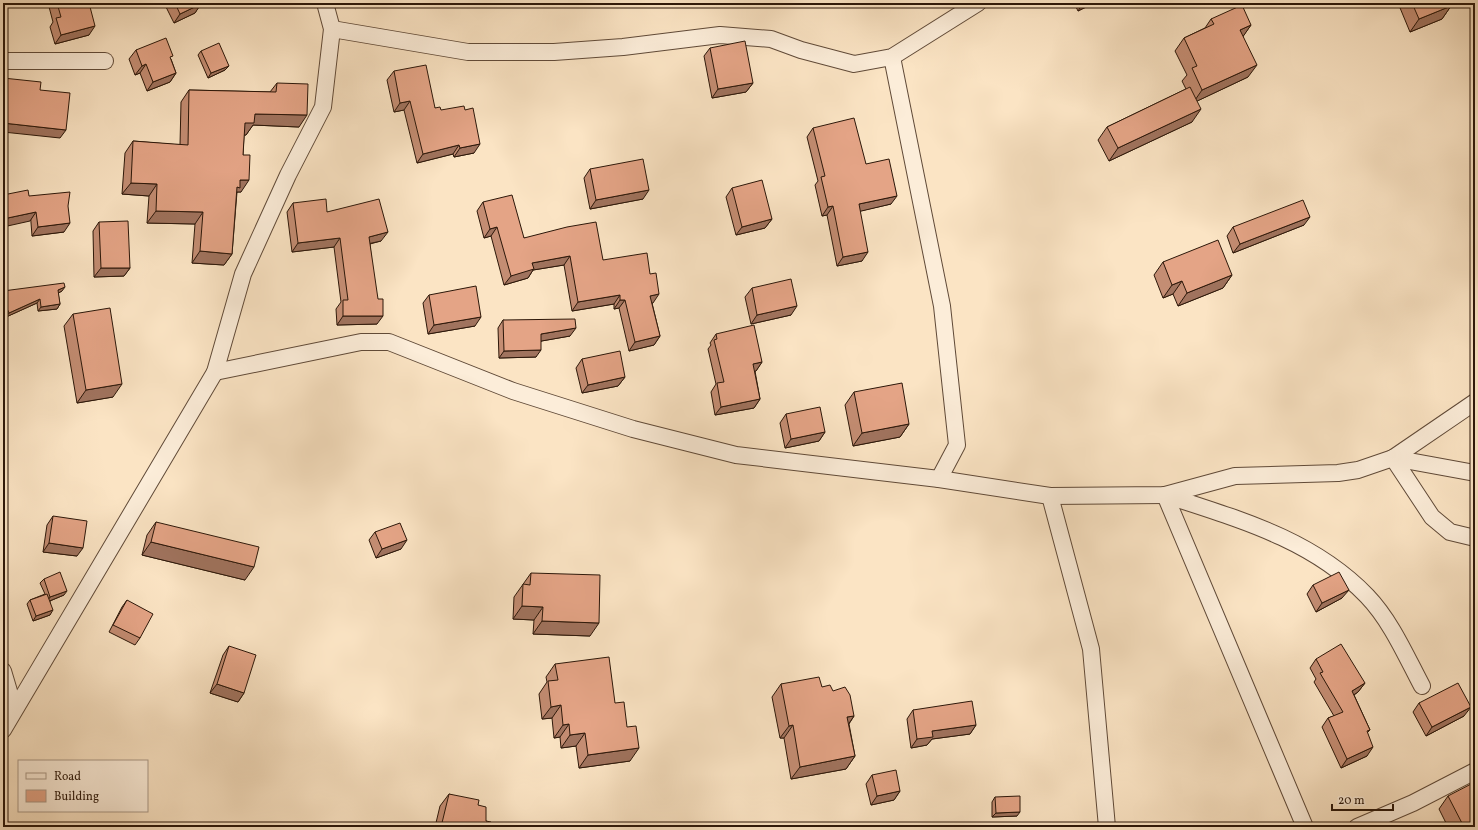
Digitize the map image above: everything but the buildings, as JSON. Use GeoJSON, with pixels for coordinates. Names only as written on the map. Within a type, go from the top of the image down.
{"type":"FeatureCollection","features":[{"type":"Feature","properties":{"kind":"street"},"geometry":{"type":"LineString","coordinates":[[3,730],[14,708],[215,372],[243,274],[288,174],[323,107],[332,29],[325,3]]}},
{"type":"Feature","properties":{"kind":"street"},"geometry":{"type":"LineString","coordinates":[[332,29],[468,52],[554,52],[623,47],[720,35],[771,38],[801,50],[854,64],[892,57],[978,3]]}},
{"type":"Feature","properties":{"kind":"street"},"geometry":{"type":"LineString","coordinates":[[892,57],[942,306],[956,446],[939,479]]}},
{"type":"Feature","properties":{"kind":"street"},"geometry":{"type":"LineString","coordinates":[[3,61],[105,61]]}},
{"type":"Feature","properties":{"kind":"street"},"geometry":{"type":"LineString","coordinates":[[215,372],[361,342],[389,342],[513,391],[632,429],[721,451],[743,456],[939,479],[1050,496],[1165,495],[1235,476],[1338,473],[1358,470],[1393,458],[1475,402]]}},
{"type":"Feature","properties":{"kind":"street"},"geometry":{"type":"LineString","coordinates":[[1393,458],[1475,473]]}},
{"type":"Feature","properties":{"kind":"street"},"geometry":{"type":"LineString","coordinates":[[1393,458],[1432,517],[1450,532],[1475,538]]}},
{"type":"Feature","properties":{"kind":"street"},"geometry":{"type":"LineString","coordinates":[[1165,495],[1236,518],[1296,543],[1334,566],[1368,597],[1395,634],[1422,686]]}},
{"type":"Feature","properties":{"kind":"street"},"geometry":{"type":"LineString","coordinates":[[1165,495],[1305,827]]}},
{"type":"Feature","properties":{"kind":"street"},"geometry":{"type":"LineString","coordinates":[[1050,496],[1091,649],[1107,827]]}},
{"type":"Feature","properties":{"kind":"street"},"geometry":{"type":"LineString","coordinates":[[3,671],[14,708]]}},
{"type":"Feature","properties":{"kind":"street"},"geometry":{"type":"LineString","coordinates":[[1357,827],[1413,803],[1475,770]]}}]}
